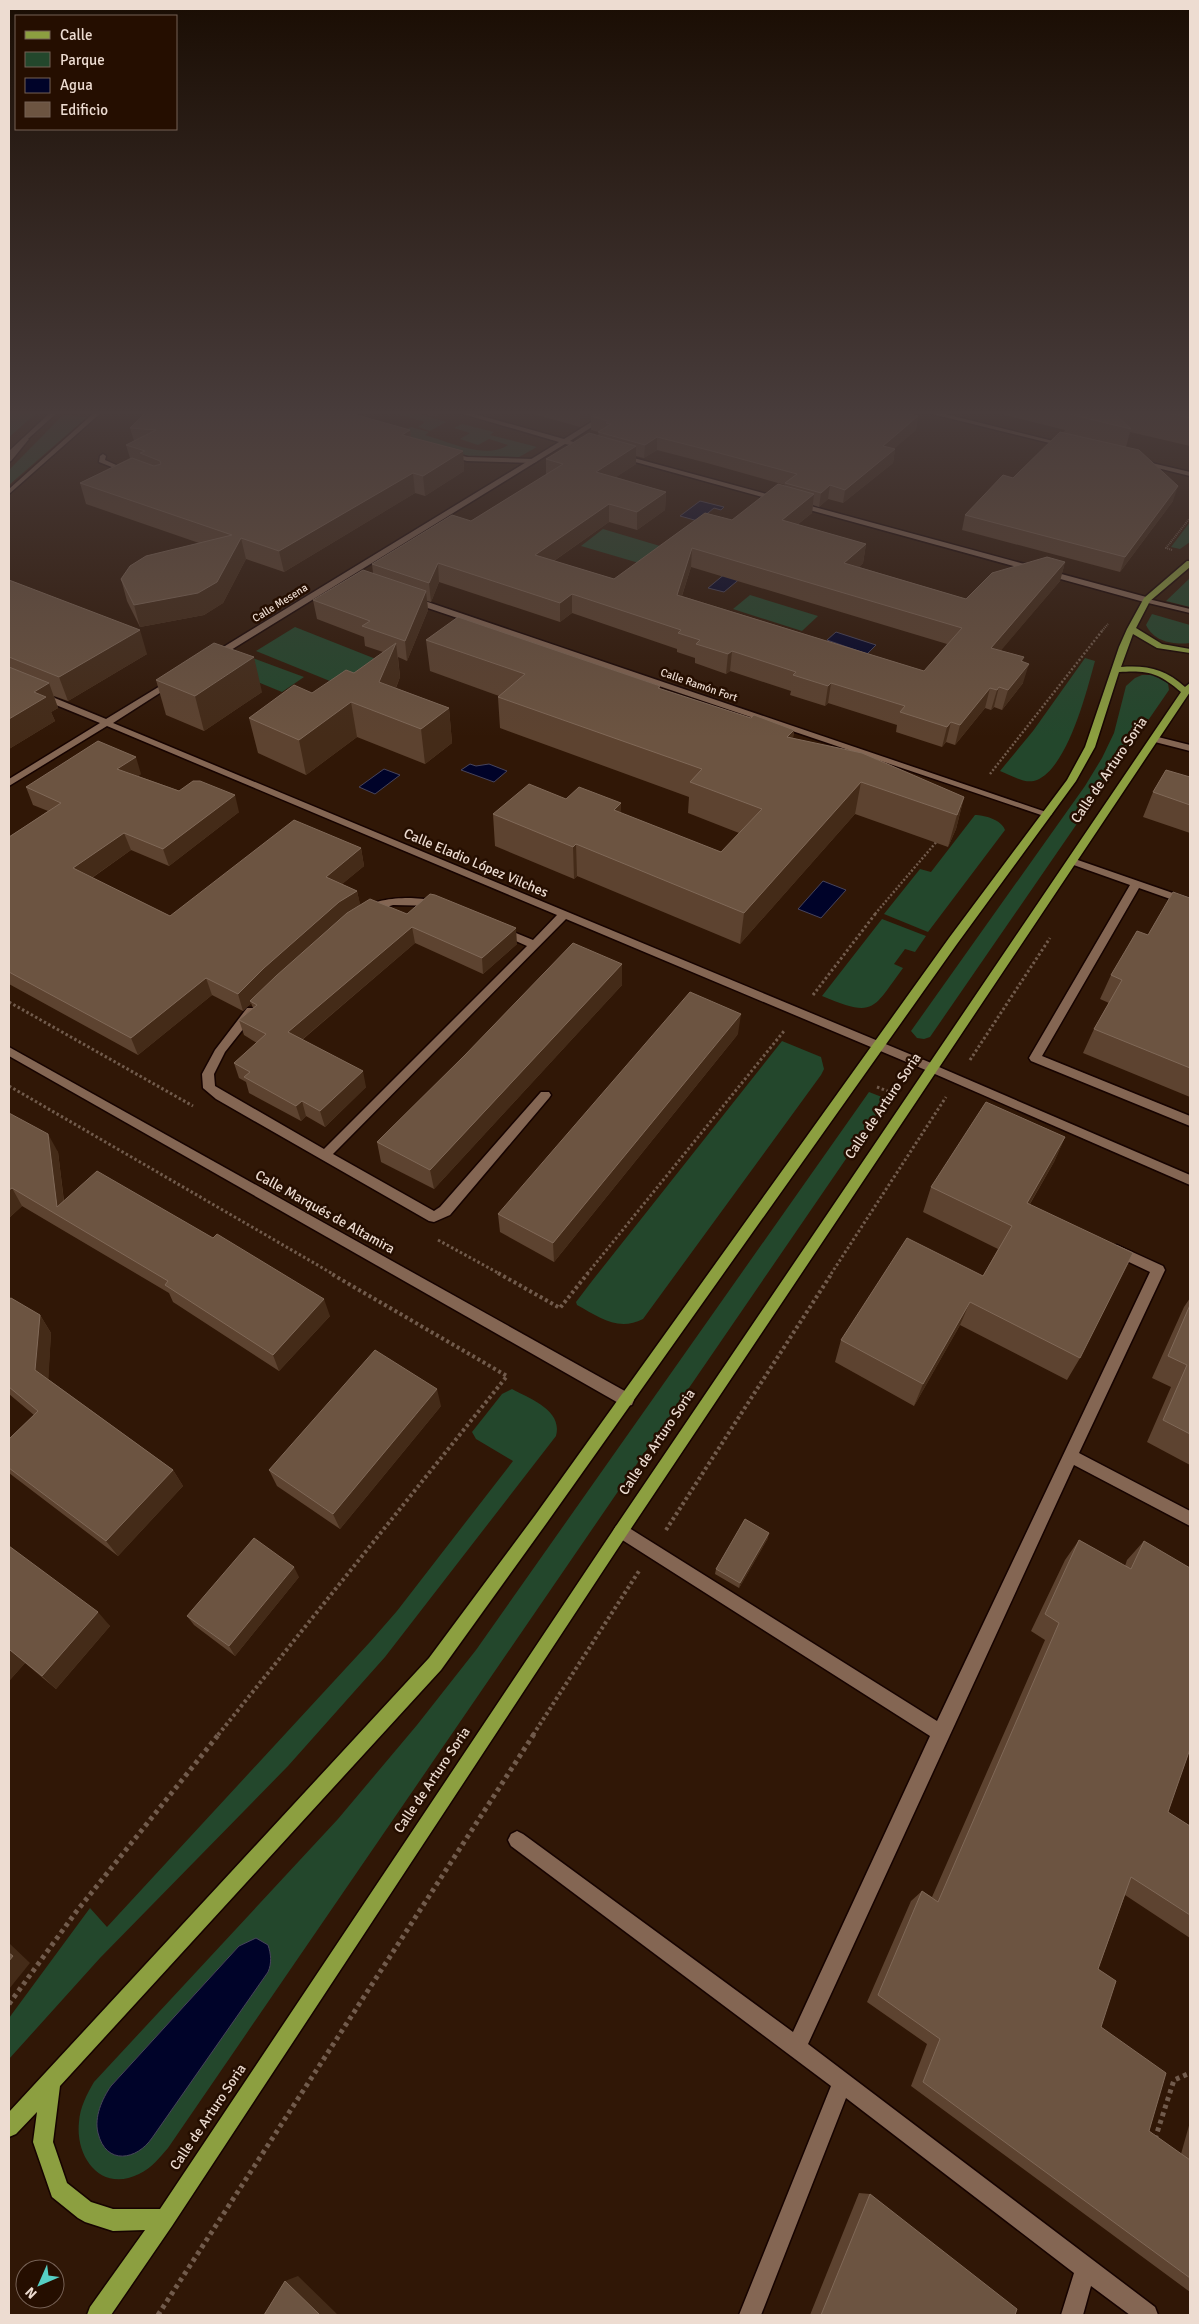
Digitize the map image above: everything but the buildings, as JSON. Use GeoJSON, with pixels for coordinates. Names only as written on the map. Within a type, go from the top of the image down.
{"type":"FeatureCollection","features":[{"type":"Feature","properties":{"kind":"main road","name":"Calle de Arturo Soria"},"geometry":{"type":"LineString","coordinates":[[9,2127],[435,1664],[879,1047],[953,941],[1071,781],[1090,747],[1131,629],[1148,600],[1185,572],[1190,563]]}},
{"type":"Feature","properties":{"kind":"main road"},"geometry":{"type":"LineString","coordinates":[[1131,629],[1160,646],[1190,651]]}},
{"type":"Feature","properties":{"kind":"main road","name":"Calle de Arturo Soria"},"geometry":{"type":"LineString","coordinates":[[98,2315],[165,2218],[621,1531],[1154,739],[1189,690],[1168,675],[1156,671],[1143,668],[1117,670]]}},
{"type":"Feature","properties":{"kind":"main road"},"geometry":{"type":"LineString","coordinates":[[52,2080],[43,2142],[59,2190],[85,2211],[113,2220],[165,2218]]}},
{"type":"Feature","properties":{"kind":"street","name":"Calle Mesena"},"geometry":{"type":"LineString","coordinates":[[209,660],[437,519]]}},
{"type":"Feature","properties":{"kind":"street"},"geometry":{"type":"LineString","coordinates":[[851,519],[1190,611]]}},
{"type":"Feature","properties":{"kind":"street"},"geometry":{"type":"LineString","coordinates":[[344,577],[354,580]]}},
{"type":"Feature","properties":{"kind":"street","name":"Calle Ramón Fort"},"geometry":{"type":"LineString","coordinates":[[401,596],[1047,814]]}},
{"type":"Feature","properties":{"kind":"street"},"geometry":{"type":"LineString","coordinates":[[9,783],[183,676]]}},
{"type":"Feature","properties":{"kind":"street","name":"Calle Eladio López Vilches"},"geometry":{"type":"LineString","coordinates":[[36,693],[932,1068],[1190,1180]]}},
{"type":"Feature","properties":{"kind":"street"},"geometry":{"type":"LineString","coordinates":[[1154,739],[1190,748]]}},
{"type":"Feature","properties":{"kind":"street"},"geometry":{"type":"LineString","coordinates":[[1072,861],[1190,903]]}},
{"type":"Feature","properties":{"kind":"street"},"geometry":{"type":"LineString","coordinates":[[1136,884],[1035,1058],[1190,1121]]}},
{"type":"Feature","properties":{"kind":"street"},"geometry":{"type":"LineString","coordinates":[[359,914],[378,904],[408,900],[441,904],[449,907]]}},
{"type":"Feature","properties":{"kind":"street"},"geometry":{"type":"LineString","coordinates":[[325,1155],[564,915]]}},
{"type":"Feature","properties":{"kind":"street"},"geometry":{"type":"LineString","coordinates":[[492,926],[534,945]]}},
{"type":"Feature","properties":{"kind":"street"},"geometry":{"type":"LineString","coordinates":[[258,1005],[245,1016],[221,1050],[208,1074],[209,1088],[434,1217],[444,1211],[545,1095]]}},
{"type":"Feature","properties":{"kind":"street","name":"Calle Marqués de Altamira"},"geometry":{"type":"LineString","coordinates":[[9,1051],[626,1400]]}},
{"type":"Feature","properties":{"kind":"street"},"geometry":{"type":"LineString","coordinates":[[796,2047],[940,1734],[1158,1270],[1104,1244]]}},
{"type":"Feature","properties":{"kind":"street"},"geometry":{"type":"LineString","coordinates":[[1071,1456],[1190,1519]]}},
{"type":"Feature","properties":{"kind":"street"},"geometry":{"type":"LineString","coordinates":[[621,1531],[940,1734]]}},
{"type":"Feature","properties":{"kind":"street"},"geometry":{"type":"LineString","coordinates":[[517,1840],[796,2047],[1147,2315]]}},
{"type":"Feature","properties":{"kind":"street"},"geometry":{"type":"LineString","coordinates":[[750,2315],[842,2082]]}},
{"type":"Feature","properties":{"kind":"street"},"geometry":{"type":"LineString","coordinates":[[1072,2315],[1086,2268]]}},
{"type":"Feature","properties":{"kind":"path"},"geometry":{"type":"LineString","coordinates":[[1174,551],[1166,548],[1189,519]]}},
{"type":"Feature","properties":{"kind":"path"},"geometry":{"type":"LineString","coordinates":[[978,791],[1110,621]]}},
{"type":"Feature","properties":{"kind":"path"},"geometry":{"type":"LineString","coordinates":[[560,1308],[911,870],[942,836]]}},
{"type":"Feature","properties":{"kind":"path"},"geometry":{"type":"LineString","coordinates":[[158,2315],[957,1079],[1054,933]]}},
{"type":"Feature","properties":{"kind":"path"},"geometry":{"type":"LineString","coordinates":[[856,1079],[911,1100],[939,1107]]}},
{"type":"Feature","properties":{"kind":"path"},"geometry":{"type":"LineString","coordinates":[[9,1086],[507,1376],[76,1912],[9,2004]]}},
{"type":"Feature","properties":{"kind":"path"},"geometry":{"type":"LineString","coordinates":[[1155,2139],[1174,2080],[1190,2073]]}},
{"type":"Feature","properties":{"kind":"green space"},"geometry":{"type":"Polygon","coordinates":[[[1190,522],[1190,542],[1180,549],[1171,547],[1190,522]]]}},
{"type":"Feature","properties":{"kind":"green space"},"geometry":{"type":"Polygon","coordinates":[[[603,529],[670,549],[649,566],[581,546],[603,529]]]}},
{"type":"Feature","properties":{"kind":"green space"},"geometry":{"type":"Polygon","coordinates":[[[1190,578],[1190,607],[1166,601],[1190,578]]]}},
{"type":"Feature","properties":{"kind":"green space"},"geometry":{"type":"Polygon","coordinates":[[[750,595],[818,616],[802,631],[733,609],[750,595]]]}},
{"type":"Feature","properties":{"kind":"green space"},"geometry":{"type":"Polygon","coordinates":[[[1152,614],[1190,625],[1190,643],[1171,643],[1159,639],[1146,625],[1152,614]]]}},
{"type":"Feature","properties":{"kind":"green space"},"geometry":{"type":"Polygon","coordinates":[[[295,627],[391,665],[352,690],[256,651],[295,627]]]}},
{"type":"Feature","properties":{"kind":"green space"},"geometry":{"type":"Polygon","coordinates":[[[250,657],[304,677],[282,692],[228,670],[250,657]]]}},
{"type":"Feature","properties":{"kind":"green space"},"geometry":{"type":"Polygon","coordinates":[[[1085,658],[1095,661],[1075,726],[1058,760],[1048,772],[1033,781],[1023,780],[1000,771],[1033,731],[1085,658]]]}},
{"type":"Feature","properties":{"kind":"green space"},"geometry":{"type":"Polygon","coordinates":[[[1142,675],[1154,675],[1168,683],[1169,690],[930,1037],[924,1039],[917,1038],[911,1031],[1085,786],[1114,733],[1126,686],[1142,675]]]}},
{"type":"Feature","properties":{"kind":"green space"},"geometry":{"type":"Polygon","coordinates":[[[975,815],[997,821],[1005,830],[928,932],[884,914],[920,869],[931,872],[975,815]]]}},
{"type":"Feature","properties":{"kind":"green space"},"geometry":{"type":"Polygon","coordinates":[[[882,919],[926,936],[915,952],[905,949],[894,964],[903,968],[885,993],[871,1006],[863,1008],[839,1003],[822,996],[882,919]]]}},
{"type":"Feature","properties":{"kind":"green space"},"geometry":{"type":"Polygon","coordinates":[[[782,1041],[821,1057],[824,1069],[821,1075],[643,1319],[634,1323],[617,1323],[601,1318],[577,1305],[576,1302],[592,1281],[782,1041]]]}},
{"type":"Feature","properties":{"kind":"green space"},"geometry":{"type":"Polygon","coordinates":[[[869,1092],[887,1099],[168,2148],[144,2172],[125,2179],[113,2179],[102,2175],[86,2159],[81,2148],[79,2135],[81,2111],[86,2096],[94,2082],[338,1819],[417,1725],[476,1650],[869,1092]],[[239,1946],[111,2086],[101,2108],[97,2131],[208,2057],[268,1972],[239,1946]]]}},
{"type":"Feature","properties":{"kind":"green space"},"geometry":{"type":"Polygon","coordinates":[[[512,1389],[536,1401],[550,1412],[555,1419],[557,1427],[556,1436],[385,1657],[288,1766],[100,1958],[9,2059],[9,2018],[90,1908],[107,1927],[370,1642],[397,1611],[513,1461],[476,1439],[472,1432],[502,1394],[512,1389]]]}},
{"type":"Feature","properties":{"kind":"water"},"geometry":{"type":"Polygon","coordinates":[[[726,573],[742,577],[724,592],[708,588],[726,573]]]}},
{"type":"Feature","properties":{"kind":"water"},"geometry":{"type":"Polygon","coordinates":[[[836,632],[876,645],[867,654],[827,640],[836,632]]]}},
{"type":"Feature","properties":{"kind":"water"},"geometry":{"type":"Polygon","coordinates":[[[470,764],[476,766],[489,764],[507,771],[494,782],[461,770],[470,764]]]}},
{"type":"Feature","properties":{"kind":"water"},"geometry":{"type":"Polygon","coordinates":[[[384,769],[400,775],[375,794],[359,787],[384,769]]]}},
{"type":"Feature","properties":{"kind":"water"},"geometry":{"type":"Polygon","coordinates":[[[823,881],[846,890],[821,918],[798,909],[823,881]]]}},
{"type":"Feature","properties":{"kind":"water"},"geometry":{"type":"Polygon","coordinates":[[[256,1938],[268,1945],[271,1959],[268,1972],[146,2145],[130,2155],[115,2155],[108,2151],[102,2144],[98,2133],[97,2121],[102,2102],[111,2086],[239,1946],[256,1938]]]}}]}
